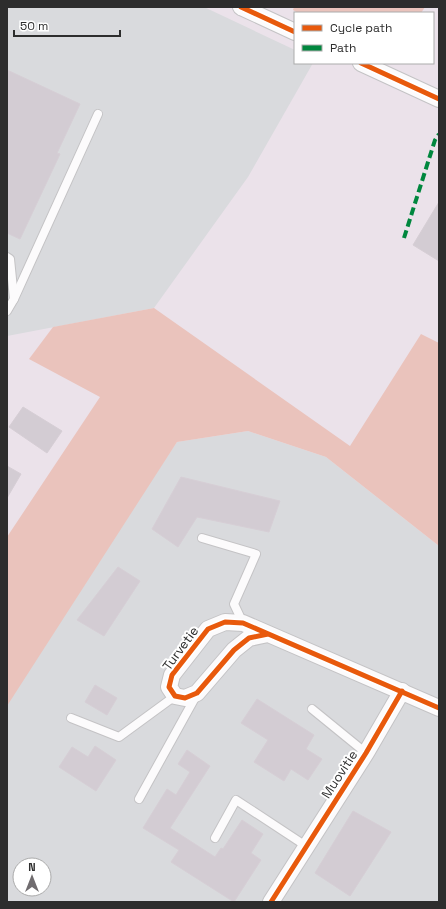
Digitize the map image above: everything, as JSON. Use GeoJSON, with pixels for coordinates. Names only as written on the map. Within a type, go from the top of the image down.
{"type":"FeatureCollection","features":[{"type":"Feature","properties":{"kind":"street"},"geometry":{"type":"LineString","coordinates":[[241,7],[294,32]]}},
{"type":"Feature","properties":{"kind":"street"},"geometry":{"type":"LineString","coordinates":[[363,64],[439,99]]}},
{"type":"Feature","properties":{"kind":"street","name":"Turvetie"},"geometry":{"type":"LineString","coordinates":[[175,696],[169,687],[172,675],[208,630],[225,622],[243,623],[402,690]]}},
{"type":"Feature","properties":{"kind":"street"},"geometry":{"type":"LineString","coordinates":[[175,696],[185,698],[197,693],[234,650],[249,638],[268,634]]}},
{"type":"Feature","properties":{"kind":"street"},"geometry":{"type":"LineString","coordinates":[[402,690],[439,708]]}},
{"type":"Feature","properties":{"kind":"street","name":"Muovitie"},"geometry":{"type":"LineString","coordinates":[[271,902],[366,753],[402,690]]}},
{"type":"Feature","properties":{"kind":"lane"},"geometry":{"type":"LineString","coordinates":[[7,311],[14,299],[98,114]]}},
{"type":"Feature","properties":{"kind":"lane"},"geometry":{"type":"LineString","coordinates":[[7,257],[10,259],[14,299]]}},
{"type":"Feature","properties":{"kind":"lane"},"geometry":{"type":"LineString","coordinates":[[202,538],[256,554],[234,604],[243,623]]}},
{"type":"Feature","properties":{"kind":"lane"},"geometry":{"type":"LineString","coordinates":[[139,799],[197,693]]}},
{"type":"Feature","properties":{"kind":"lane"},"geometry":{"type":"LineString","coordinates":[[71,718],[119,737],[175,696]]}},
{"type":"Feature","properties":{"kind":"lane"},"geometry":{"type":"LineString","coordinates":[[312,709],[366,753]]}},
{"type":"Feature","properties":{"kind":"lane"},"geometry":{"type":"LineString","coordinates":[[215,838],[236,800],[306,846]]}},
{"type":"Feature","properties":{"kind":"shaded area"},"geometry":{"type":"Polygon","coordinates":[[[7,7],[204,7],[294,50],[294,64],[312,64],[248,177],[154,308],[7,336],[7,7]]]}},
{"type":"Feature","properties":{"kind":"shaded area"},"geometry":{"type":"Polygon","coordinates":[[[294,7],[425,7],[422,12],[296,12],[293,10],[294,7]]]}},
{"type":"Feature","properties":{"kind":"shaded area"},"geometry":{"type":"Polygon","coordinates":[[[154,308],[350,446],[421,334],[439,343],[439,546],[326,457],[248,431],[177,442],[7,706],[7,537],[100,397],[29,359],[53,327],[154,308]]]}},
{"type":"Feature","properties":{"kind":"shaded area"},"geometry":{"type":"Polygon","coordinates":[[[248,431],[326,457],[439,546],[439,902],[7,902],[7,694],[177,442],[248,431]]]}},
{"type":"Feature","properties":{"kind":"building"},"geometry":{"type":"Polygon","coordinates":[[[7,70],[80,104],[57,153],[60,154],[20,239],[7,233],[7,70]]]}},
{"type":"Feature","properties":{"kind":"building"},"geometry":{"type":"Polygon","coordinates":[[[439,202],[439,261],[413,245],[439,202]]]}},
{"type":"Feature","properties":{"kind":"building"},"geometry":{"type":"Polygon","coordinates":[[[23,407],[62,431],[47,453],[9,427],[23,407]]]}},
{"type":"Feature","properties":{"kind":"building"},"geometry":{"type":"Polygon","coordinates":[[[7,466],[21,474],[7,498],[7,466]]]}},
{"type":"Feature","properties":{"kind":"building"},"geometry":{"type":"Polygon","coordinates":[[[181,477],[280,501],[269,532],[197,517],[178,547],[152,529],[181,477]]]}},
{"type":"Feature","properties":{"kind":"building"},"geometry":{"type":"Polygon","coordinates":[[[118,567],[140,581],[104,636],[77,620],[118,567]]]}},
{"type":"Feature","properties":{"kind":"building"},"geometry":{"type":"Polygon","coordinates":[[[95,685],[117,698],[107,715],[85,702],[95,685]]]}},
{"type":"Feature","properties":{"kind":"building"},"geometry":{"type":"Polygon","coordinates":[[[257,699],[314,735],[306,749],[322,759],[308,780],[291,769],[284,781],[254,762],[268,740],[241,723],[257,699]]]}},
{"type":"Feature","properties":{"kind":"building"},"geometry":{"type":"Polygon","coordinates":[[[95,746],[116,760],[96,791],[59,767],[72,747],[88,757],[95,746]]]}},
{"type":"Feature","properties":{"kind":"building"},"geometry":{"type":"Polygon","coordinates":[[[187,750],[210,766],[170,828],[215,857],[221,848],[223,849],[242,820],[263,834],[251,853],[261,860],[234,902],[171,862],[179,850],[143,828],[167,789],[176,795],[190,772],[178,764],[187,750]]]}},
{"type":"Feature","properties":{"kind":"building"},"geometry":{"type":"Polygon","coordinates":[[[353,811],[391,832],[350,896],[315,873],[353,811]]]}},
{"type":"Feature","properties":{"kind":"marked path"},"geometry":{"type":"LineString","coordinates":[[404,238],[435,140],[439,134]]}},
{"type":"Feature","properties":{"kind":"cycle path"},"geometry":{"type":"LineString","coordinates":[[241,7],[294,32]]}},
{"type":"Feature","properties":{"kind":"cycle path"},"geometry":{"type":"LineString","coordinates":[[363,64],[439,99]]}},
{"type":"Feature","properties":{"kind":"cycle path"},"geometry":{"type":"LineString","coordinates":[[268,634],[249,638],[234,650],[197,693],[185,698],[175,696],[169,687],[172,675],[208,629],[225,622],[243,623],[439,708]]}},
{"type":"Feature","properties":{"kind":"cycle path"},"geometry":{"type":"LineString","coordinates":[[271,902],[366,753],[402,691]]}}]}
